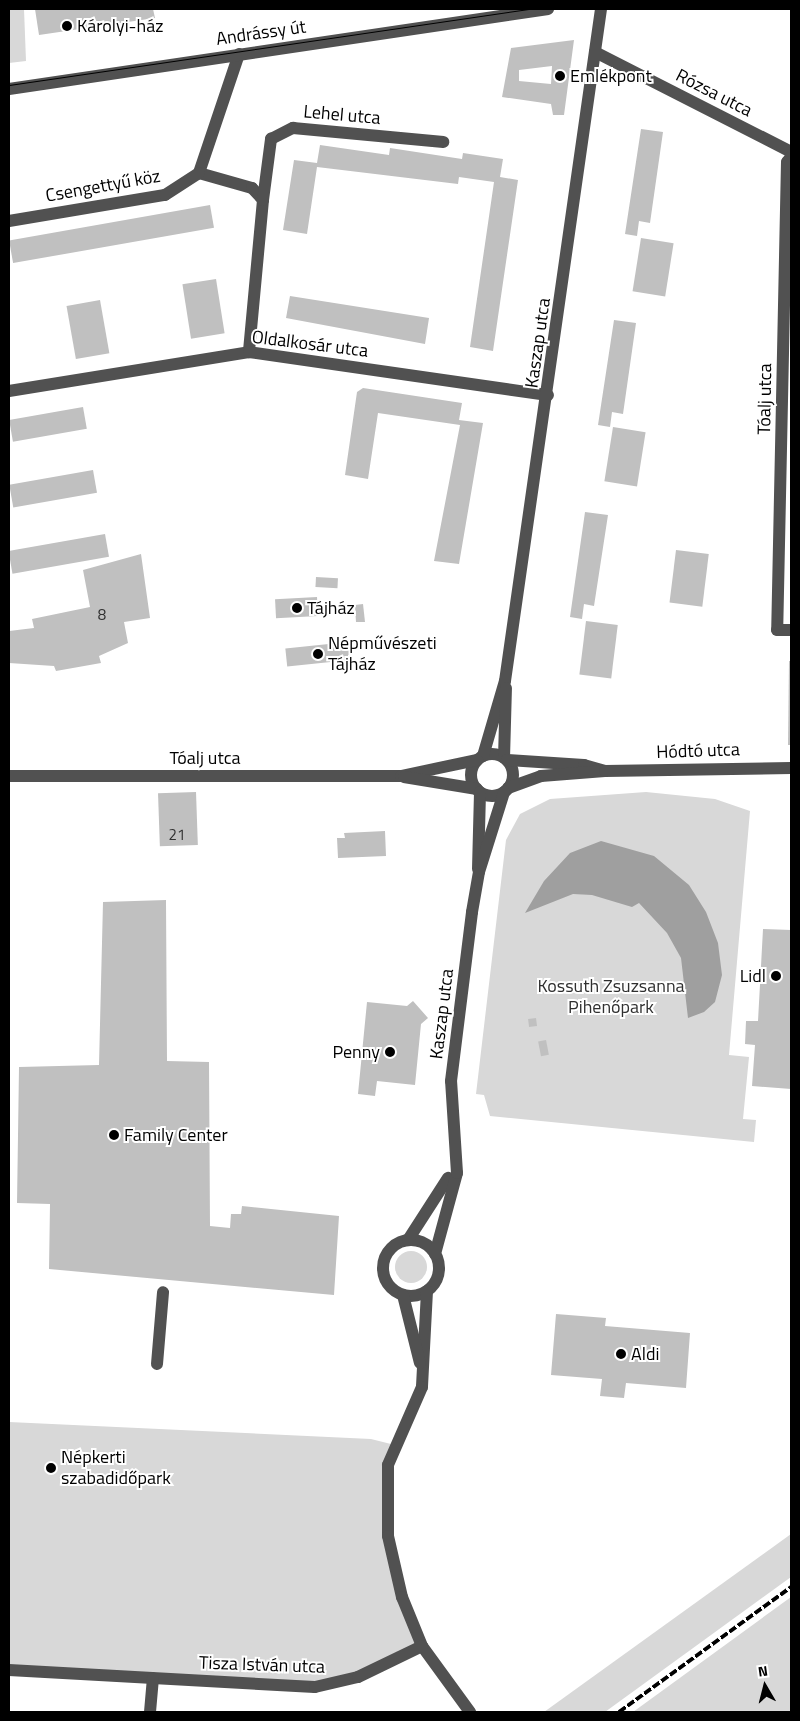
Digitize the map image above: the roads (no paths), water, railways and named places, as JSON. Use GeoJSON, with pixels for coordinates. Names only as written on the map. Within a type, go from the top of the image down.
{"type":"FeatureCollection","features":[{"type":"Feature","properties":{"kind":"street","name":"Andrássy út"},"geometry":{"type":"LineString","coordinates":[[9,89],[492,13],[548,9]]}},
{"type":"Feature","properties":{"kind":"street","name":"Kaszap utca"},"geometry":{"type":"LineString","coordinates":[[506,759],[505,681],[548,395],[601,9]]}},
{"type":"Feature","properties":{"kind":"street","name":"Rózsa utca"},"geometry":{"type":"LineString","coordinates":[[595,52],[791,152]]}},
{"type":"Feature","properties":{"kind":"street"},"geometry":{"type":"LineString","coordinates":[[239,54],[199,173],[252,188],[263,200],[249,352]]}},
{"type":"Feature","properties":{"kind":"street","name":"Lehel utca"},"geometry":{"type":"LineString","coordinates":[[263,200],[271,139],[292,128],[443,142]]}},
{"type":"Feature","properties":{"kind":"street","name":"Tóalj utca"},"geometry":{"type":"LineString","coordinates":[[791,157],[787,162],[777,630],[791,630]]}},
{"type":"Feature","properties":{"kind":"street","name":"Csengettyű köz"},"geometry":{"type":"LineString","coordinates":[[9,221],[165,195],[199,173]]}},
{"type":"Feature","properties":{"kind":"street","name":"Oldalkosár utca"},"geometry":{"type":"LineString","coordinates":[[9,391],[249,352],[548,395]]}},
{"type":"Feature","properties":{"kind":"street","name":"Kaszap utca"},"geometry":{"type":"LineString","coordinates":[[480,758],[505,681]]}},
{"type":"Feature","properties":{"kind":"street"},"geometry":{"type":"LineString","coordinates":[[480,758],[506,759],[513,771],[506,790],[492,796],[479,790],[471,777],[480,758]]}},
{"type":"Feature","properties":{"kind":"street","name":"Tóalj utca"},"geometry":{"type":"LineString","coordinates":[[401,776],[480,758]]}},
{"type":"Feature","properties":{"kind":"street","name":"Hódtó utca"},"geometry":{"type":"LineString","coordinates":[[506,759],[584,764],[605,771]]}},
{"type":"Feature","properties":{"kind":"street","name":"Hódtó utca"},"geometry":{"type":"LineString","coordinates":[[506,790],[541,776],[605,771],[791,768]]}},
{"type":"Feature","properties":{"kind":"street","name":"Tóalj utca"},"geometry":{"type":"LineString","coordinates":[[9,776],[401,776],[479,790]]}},
{"type":"Feature","properties":{"kind":"street","name":"Kaszap utca"},"geometry":{"type":"LineString","coordinates":[[435,1254],[457,1160],[451,1081],[479,872],[479,790]]}},
{"type":"Feature","properties":{"kind":"street","name":"Kaszap utca"},"geometry":{"type":"LineString","coordinates":[[479,872],[506,790]]}},
{"type":"Feature","properties":{"kind":"street"},"geometry":{"type":"LineString","coordinates":[[408,1240],[457,1160]]}},
{"type":"Feature","properties":{"kind":"street"},"geometry":{"type":"LineString","coordinates":[[424,1375],[403,1296],[386,1283],[383,1263],[394,1246],[408,1240],[424,1243],[435,1254],[438,1274],[427,1291],[424,1375],[418,1400],[390,1458],[386,1485],[392,1560],[422,1646],[470,1712]]}},
{"type":"Feature","properties":{"kind":"street"},"geometry":{"type":"LineString","coordinates":[[403,1296],[427,1291]]}},
{"type":"Feature","properties":{"kind":"street"},"geometry":{"type":"LineString","coordinates":[[157,1364],[163,1292]]}},
{"type":"Feature","properties":{"kind":"street","name":"Tisza István utca"},"geometry":{"type":"LineString","coordinates":[[9,1670],[333,1685],[422,1646]]}},
{"type":"Feature","properties":{"kind":"street"},"geometry":{"type":"LineString","coordinates":[[150,1712],[153,1678]]}},
{"type":"Feature","properties":{"kind":"tram line"},"geometry":{"type":"LineString","coordinates":[[9,85],[528,9]]}},
{"type":"Feature","properties":{"kind":"railway"},"geometry":{"type":"LineString","coordinates":[[619,1712],[791,1587]]}},
{"type":"Feature","properties":{"kind":"place","name":"Károlyi-ház"},"geometry":{"type":"Point","coordinates":[67,26]}},
{"type":"Feature","properties":{"kind":"place","name":"Emlékpont"},"geometry":{"type":"Point","coordinates":[560,76]}},
{"type":"Feature","properties":{"kind":"place","name":"Tájház"},"geometry":{"type":"Point","coordinates":[297,608]}},
{"type":"Feature","properties":{"kind":"place","name":"Népművészeti Tájház"},"geometry":{"type":"Point","coordinates":[318,654]}},
{"type":"Feature","properties":{"kind":"place","name":"Lidl"},"geometry":{"type":"Point","coordinates":[776,976]}},
{"type":"Feature","properties":{"kind":"place","name":"Penny"},"geometry":{"type":"Point","coordinates":[390,1052]}},
{"type":"Feature","properties":{"kind":"place","name":"Family Center"},"geometry":{"type":"Point","coordinates":[114,1135]}},
{"type":"Feature","properties":{"kind":"place","name":"Aldi"},"geometry":{"type":"Point","coordinates":[621,1354]}},
{"type":"Feature","properties":{"kind":"place","name":"Népkerti szabadidőpark"},"geometry":{"type":"Point","coordinates":[51,1468]}},
{"type":"Feature","properties":{"kind":"park label","name":"Kossuth Zsuzsanna Pihenőpark"},"geometry":{"type":"Point","coordinates":[611,998]}}]}
